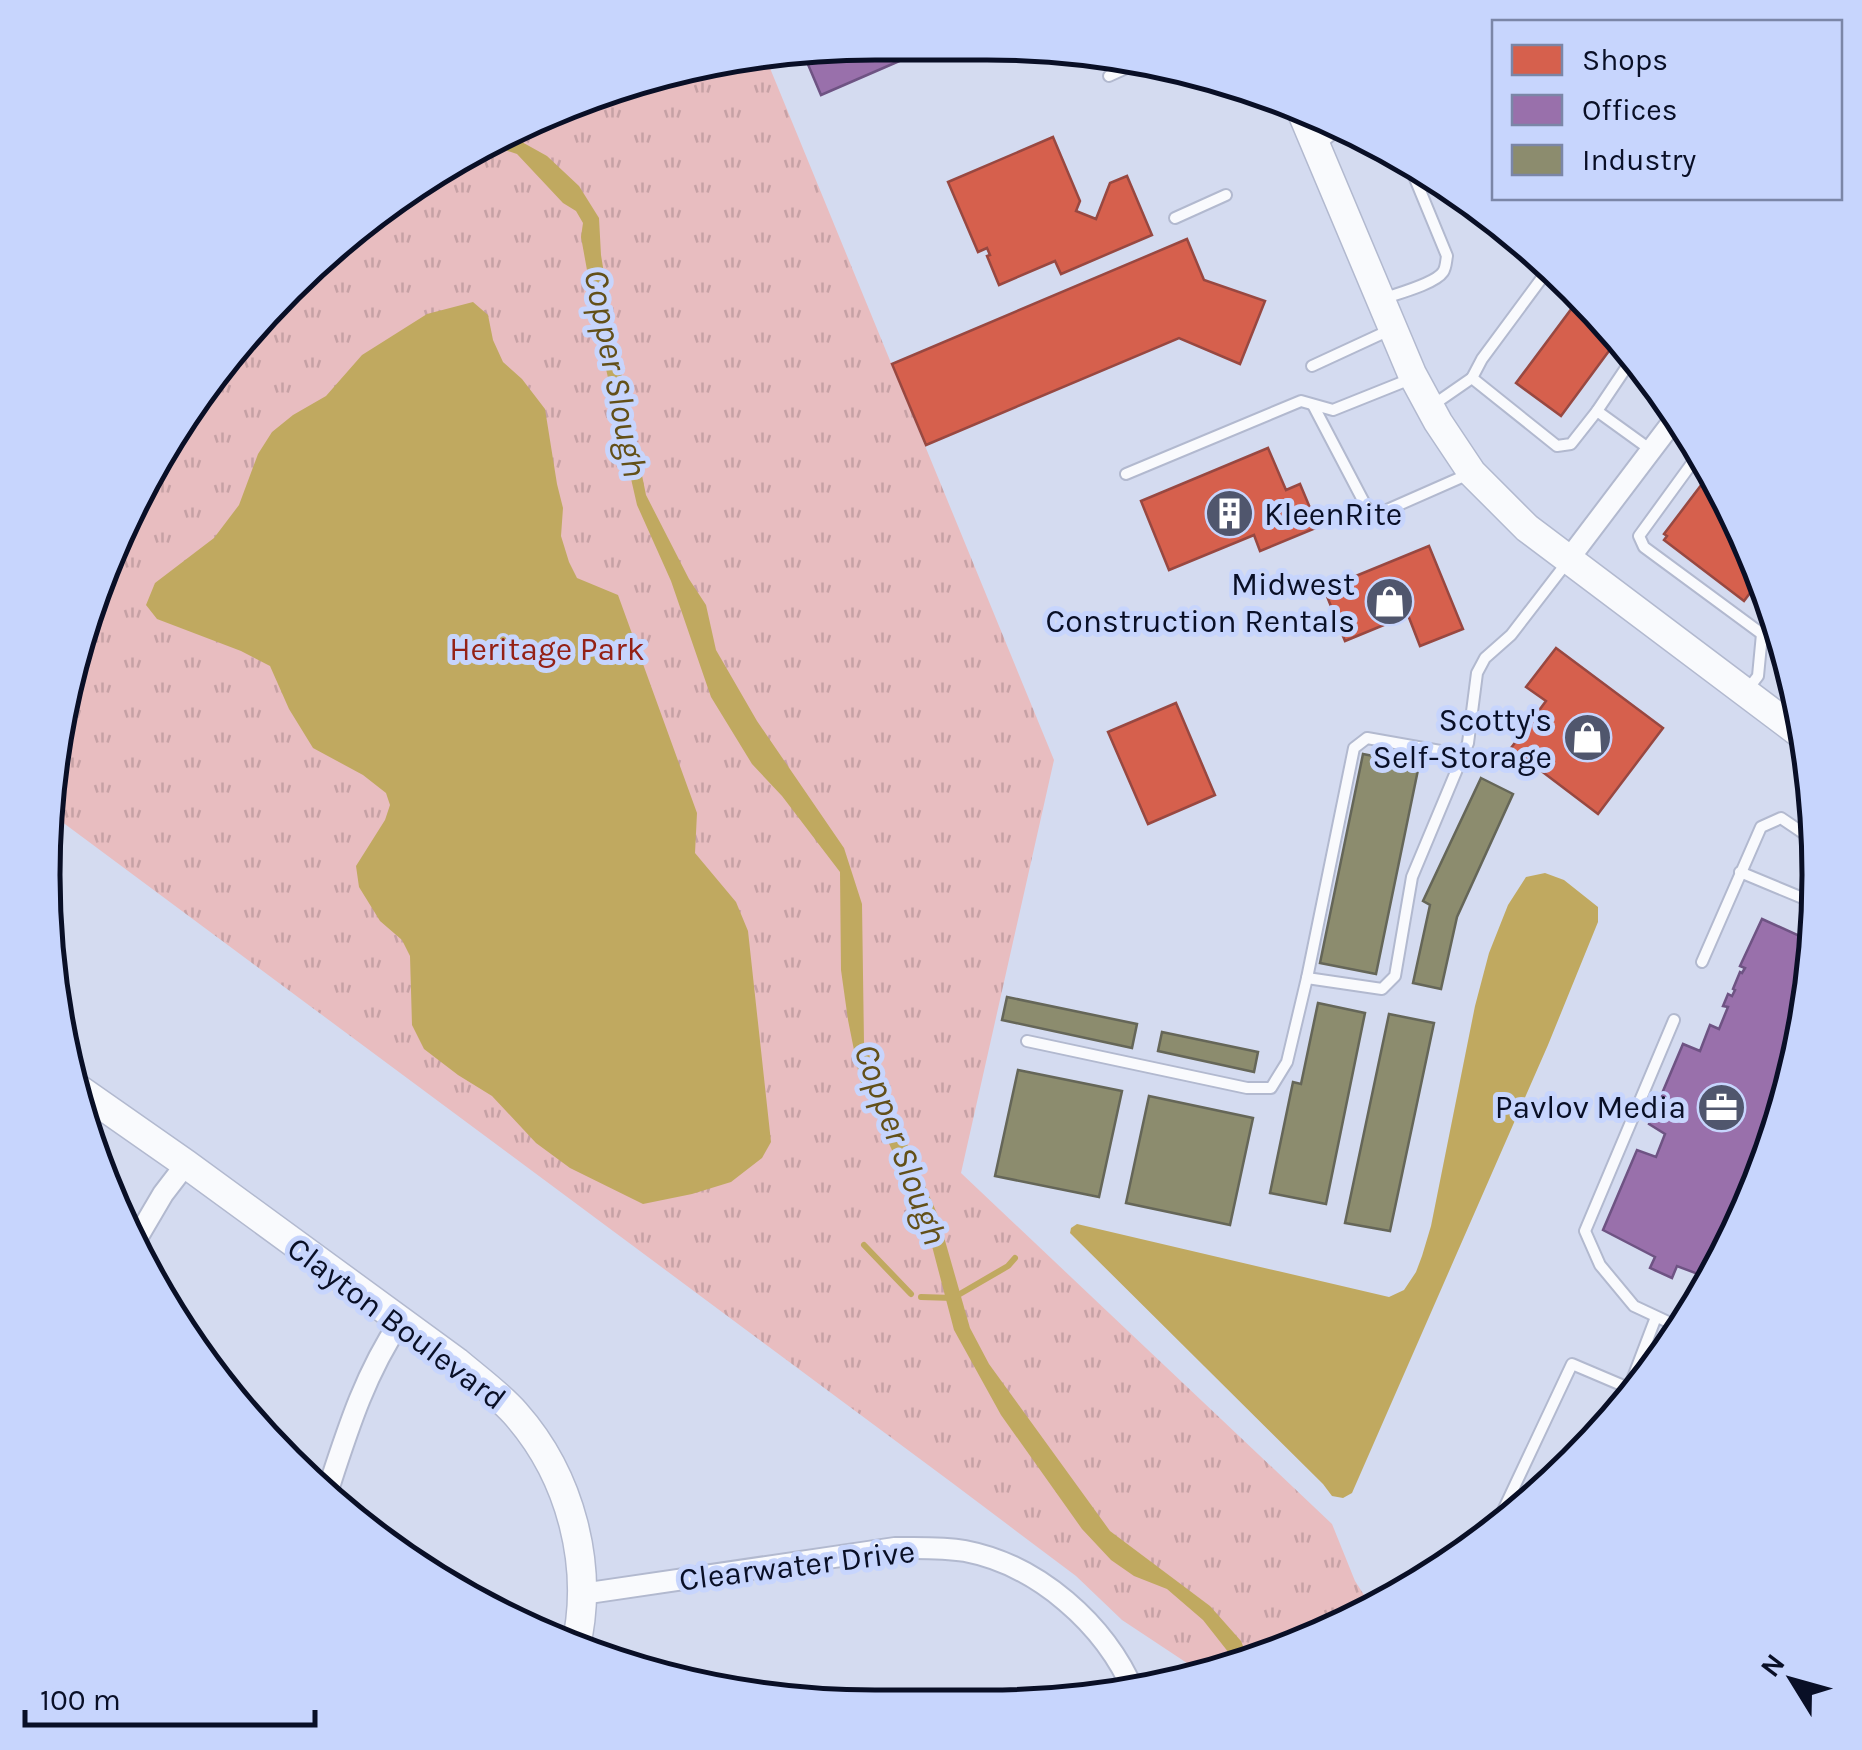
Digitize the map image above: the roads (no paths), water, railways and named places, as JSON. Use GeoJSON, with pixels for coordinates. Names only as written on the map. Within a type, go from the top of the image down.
{"type":"FeatureCollection","features":[{"type":"Feature","properties":{"kind":"street"},"geometry":{"type":"LineString","coordinates":[[1307,126],[1414,378],[1472,473],[1527,528],[1787,724]]}},
{"type":"Feature","properties":{"kind":"street"},"geometry":{"type":"LineString","coordinates":[[1314,142],[1325,134]]}},
{"type":"Feature","properties":{"kind":"street"},"geometry":{"type":"LineString","coordinates":[[1568,560],[1668,428]]}},
{"type":"Feature","properties":{"kind":"street","name":"Clayton Boulevard"},"geometry":{"type":"LineString","coordinates":[[91,1097],[457,1362],[498,1396],[538,1442],[555,1472],[573,1521],[581,1564],[579,1634]]}},
{"type":"Feature","properties":{"kind":"street"},"geometry":{"type":"LineString","coordinates":[[142,1230],[186,1164]]}},
{"type":"Feature","properties":{"kind":"street"},"geometry":{"type":"LineString","coordinates":[[331,1481],[366,1381],[400,1322]]}},
{"type":"Feature","properties":{"kind":"street","name":"Clearwater Drive"},"geometry":{"type":"LineString","coordinates":[[582,1594],[895,1548],[968,1552],[1018,1568],[1066,1602],[1095,1630],[1126,1677]]}},
{"type":"Feature","properties":{"kind":"lane"},"geometry":{"type":"LineString","coordinates":[[1109,76],[1119,71]]}},
{"type":"Feature","properties":{"kind":"lane"},"geometry":{"type":"LineString","coordinates":[[1381,300],[1428,282],[1446,267],[1447,256],[1417,182]]}},
{"type":"Feature","properties":{"kind":"lane"},"geometry":{"type":"LineString","coordinates":[[1175,218],[1226,195]]}},
{"type":"Feature","properties":{"kind":"lane"},"geometry":{"type":"LineString","coordinates":[[1430,407],[1472,378],[1542,279]]}},
{"type":"Feature","properties":{"kind":"lane"},"geometry":{"type":"LineString","coordinates":[[1312,366],[1393,328]]}},
{"type":"Feature","properties":{"kind":"lane"},"geometry":{"type":"LineString","coordinates":[[1472,378],[1557,446],[1572,444],[1625,369]]}},
{"type":"Feature","properties":{"kind":"lane"},"geometry":{"type":"LineString","coordinates":[[1126,474],[1301,401],[1333,410],[1414,378]]}},
{"type":"Feature","properties":{"kind":"lane"},"geometry":{"type":"LineString","coordinates":[[1314,404],[1367,508],[1374,512],[1472,473]]}},
{"type":"Feature","properties":{"kind":"lane"},"geometry":{"type":"LineString","coordinates":[[1597,411],[1652,450]]}},
{"type":"Feature","properties":{"kind":"lane"},"geometry":{"type":"LineString","coordinates":[[1691,465],[1639,536],[1644,548],[1766,637]]}},
{"type":"Feature","properties":{"kind":"lane"},"geometry":{"type":"LineString","coordinates":[[1307,978],[1382,989],[1395,976],[1412,878],[1468,743],[1477,673],[1485,658],[1512,635],[1568,560]]}},
{"type":"Feature","properties":{"kind":"lane"},"geometry":{"type":"LineString","coordinates":[[1746,693],[1758,676],[1764,631]]}},
{"type":"Feature","properties":{"kind":"lane"},"geometry":{"type":"LineString","coordinates":[[1027,1041],[1247,1088],[1271,1088],[1288,1062],[1354,748],[1367,738],[1463,756]]}},
{"type":"Feature","properties":{"kind":"lane"},"geometry":{"type":"LineString","coordinates":[[1702,962],[1761,827],[1781,818],[1800,831]]}},
{"type":"Feature","properties":{"kind":"lane"},"geometry":{"type":"LineString","coordinates":[[1740,872],[1801,897]]}},
{"type":"Feature","properties":{"kind":"lane"},"geometry":{"type":"LineString","coordinates":[[1668,1322],[1634,1306],[1600,1265],[1585,1231],[1674,1020]]}},
{"type":"Feature","properties":{"kind":"lane"},"geometry":{"type":"LineString","coordinates":[[1643,1359],[1656,1317]]}},
{"type":"Feature","properties":{"kind":"lane"},"geometry":{"type":"LineString","coordinates":[[1507,1502],[1572,1364],[1622,1385]]}},
{"type":"Feature","properties":{"kind":"water","name":"Copper Slough"},"geometry":{"type":"Polygon","coordinates":[[[521,141],[547,156],[579,186],[599,218],[616,347],[646,495],[706,605],[716,650],[757,721],[844,848],[862,904],[864,1043],[938,1216],[970,1328],[989,1364],[1110,1531],[1210,1606],[1244,1648],[1229,1653],[1203,1620],[1167,1589],[1134,1576],[1111,1560],[1082,1529],[1001,1415],[954,1330],[927,1227],[860,1080],[841,970],[840,872],[782,796],[752,764],[711,697],[671,581],[637,505],[601,347],[581,237],[583,223],[576,211],[563,203],[517,154],[504,150],[521,141]]]}},
{"type":"Feature","properties":{"kind":"water"},"geometry":{"type":"Polygon","coordinates":[[[473,302],[488,315],[503,362],[545,409],[563,508],[561,536],[569,562],[577,578],[618,595],[697,813],[695,853],[736,902],[748,931],[771,1142],[762,1158],[731,1182],[692,1194],[643,1204],[570,1168],[536,1143],[492,1096],[424,1049],[412,1025],[410,956],[402,940],[380,921],[359,887],[356,866],[385,820],[390,805],[386,793],[363,775],[313,748],[289,709],[270,666],[157,619],[146,605],[155,583],[214,538],[239,505],[258,454],[272,432],[326,396],[362,355],[427,314],[473,302]]]}},
{"type":"Feature","properties":{"kind":"water"},"geometry":{"type":"Polygon","coordinates":[[[1545,873],[1564,880],[1598,907],[1598,922],[1352,1493],[1343,1498],[1332,1496],[1070,1233],[1071,1228],[1077,1224],[1389,1297],[1404,1290],[1416,1272],[1431,1226],[1489,953],[1508,905],[1526,877],[1545,873]]]}},
{"type":"Feature","properties":{"kind":"waterway"},"geometry":{"type":"LineString","coordinates":[[864,1245],[911,1294]]}},
{"type":"Feature","properties":{"kind":"waterway"},"geometry":{"type":"LineString","coordinates":[[921,1297],[953,1298],[1015,1258]]}},
{"type":"Feature","properties":{"kind":"place","name":"KleenRite"},"geometry":{"type":"Point","coordinates":[1229,514]}},
{"type":"Feature","properties":{"kind":"place","name":"Midwest Construction Rentals"},"geometry":{"type":"Point","coordinates":[1390,602]}},
{"type":"Feature","properties":{"kind":"place","name":"Scotty's Self-Storage"},"geometry":{"type":"Point","coordinates":[1587,738]}},
{"type":"Feature","properties":{"kind":"place","name":"Pavlov Media"},"geometry":{"type":"Point","coordinates":[1721,1107]}},
{"type":"Feature","properties":{"kind":"park label","name":"Heritage Park"},"geometry":{"type":"Point","coordinates":[547,649]}}]}
